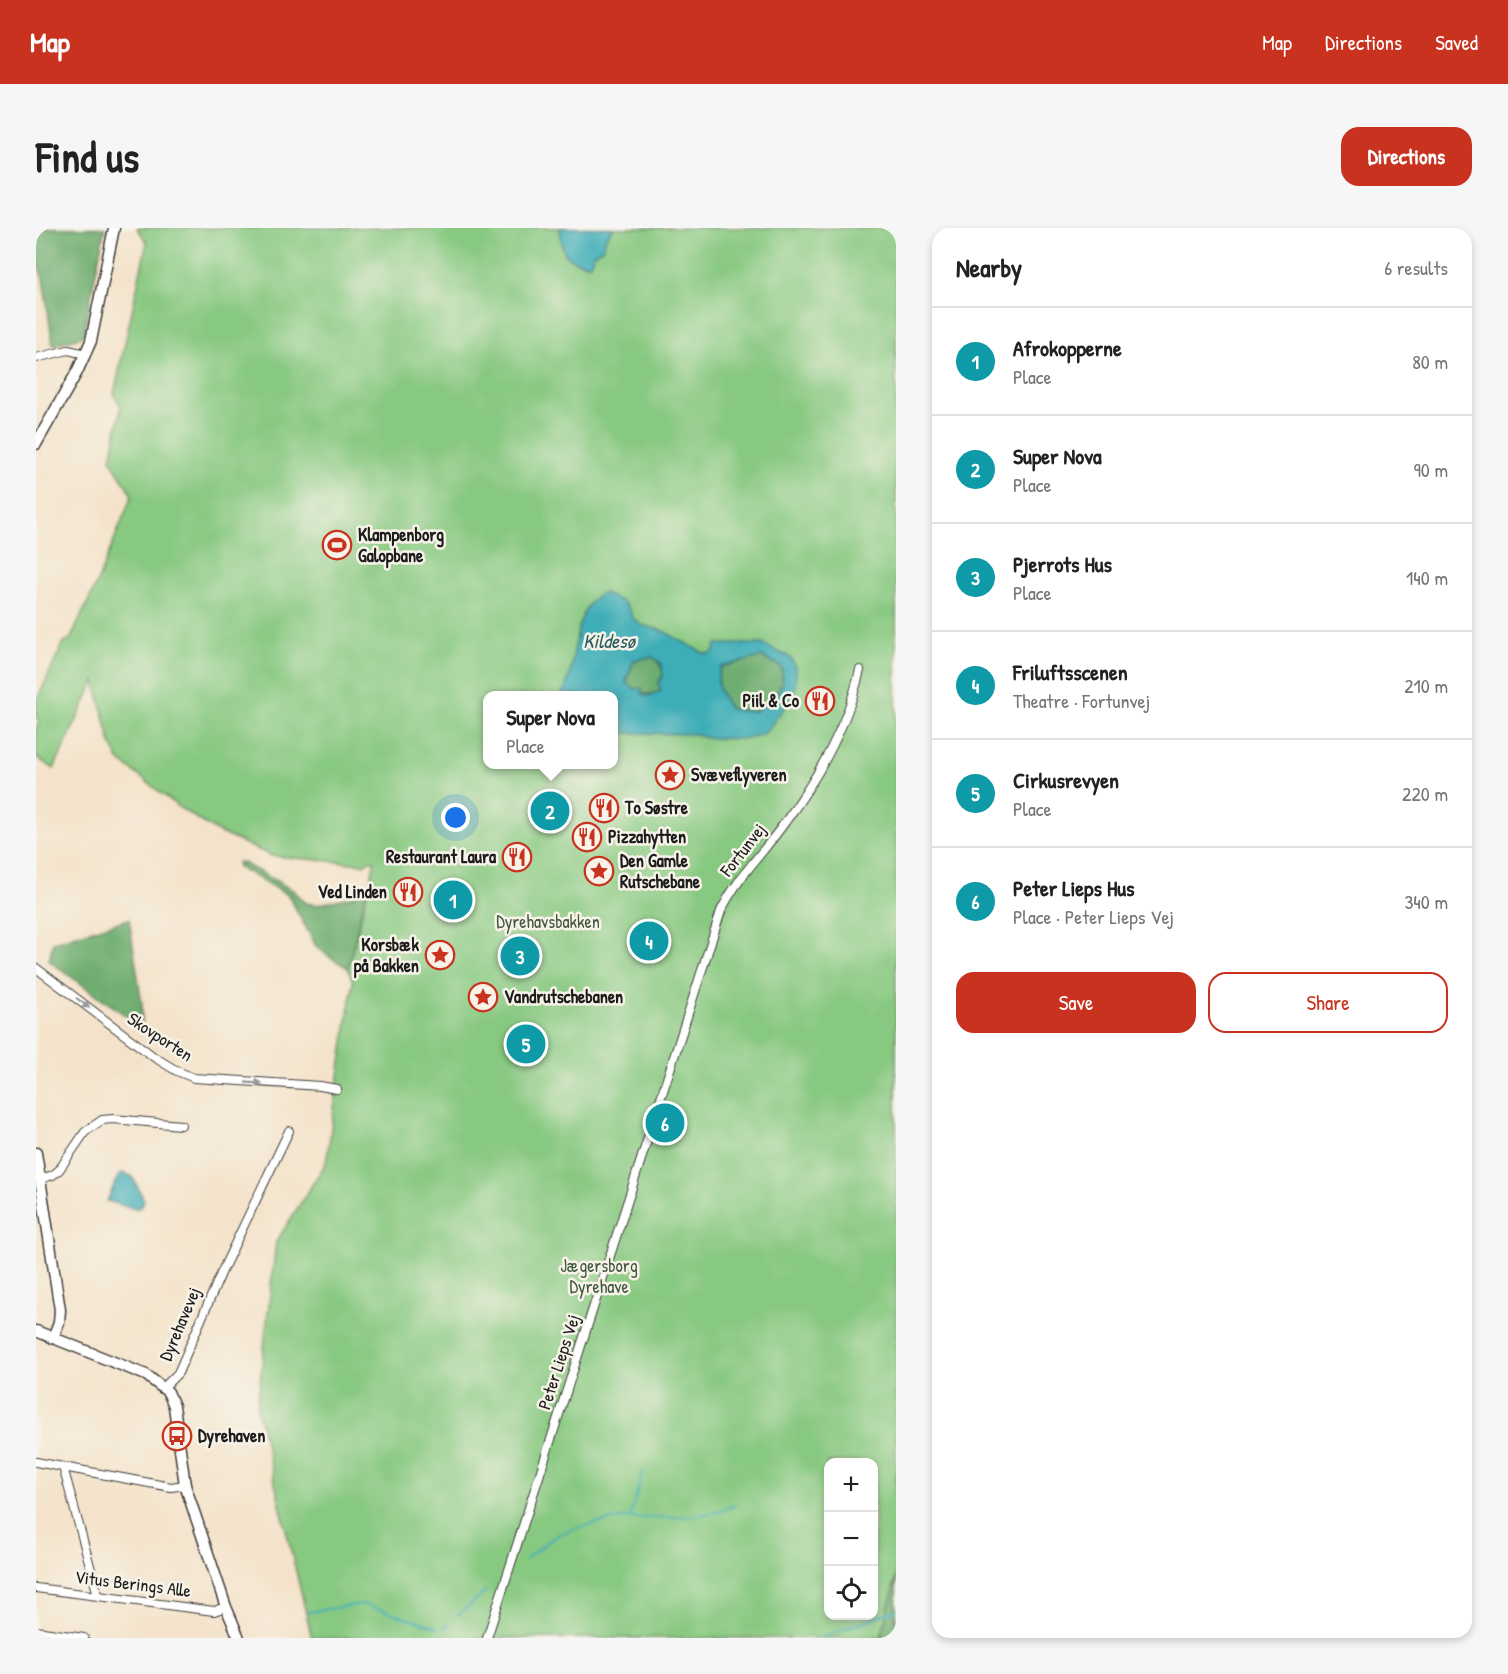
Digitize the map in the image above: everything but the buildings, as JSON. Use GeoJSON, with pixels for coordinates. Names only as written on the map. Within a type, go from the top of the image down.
{"type":"FeatureCollection","features":[{"type":"Feature","properties":{"kind":"street"},"geometry":{"type":"LineString","coordinates":[[36,444],[86,354],[97,319],[114,228]]}},
{"type":"Feature","properties":{"kind":"street"},"geometry":{"type":"LineString","coordinates":[[36,358],[68,350],[86,354]]}},
{"type":"Feature","properties":{"kind":"street","name":"Fortunvej"},"geometry":{"type":"LineString","coordinates":[[661,1095],[721,911],[735,885],[783,825],[840,733],[856,689],[860,669]]}},
{"type":"Feature","properties":{"kind":"street","name":"Skovporten"},"geometry":{"type":"LineString","coordinates":[[36,968],[154,1058],[194,1078],[337,1089]]}},
{"type":"Feature","properties":{"kind":"street","name":"Peter Lieps Vej"},"geometry":{"type":"LineString","coordinates":[[487,1638],[661,1095]]}},
{"type":"Feature","properties":{"kind":"street"},"geometry":{"type":"LineString","coordinates":[[40,1179],[53,1175],[59,1170],[85,1132],[102,1120],[181,1125]]}},
{"type":"Feature","properties":{"kind":"street","name":"Dyrehavevej"},"geometry":{"type":"LineString","coordinates":[[239,1638],[226,1607],[185,1485],[174,1406],[164,1387],[178,1373],[223,1269],[289,1131]]}},
{"type":"Feature","properties":{"kind":"street"},"geometry":{"type":"LineString","coordinates":[[36,1153],[60,1310],[59,1322],[53,1338]]}},
{"type":"Feature","properties":{"kind":"street"},"geometry":{"type":"LineString","coordinates":[[36,1331],[146,1375],[164,1387]]}},
{"type":"Feature","properties":{"kind":"street"},"geometry":{"type":"LineString","coordinates":[[36,1462],[171,1487],[185,1485]]}},
{"type":"Feature","properties":{"kind":"street"},"geometry":{"type":"LineString","coordinates":[[63,1467],[98,1595]]}},
{"type":"Feature","properties":{"kind":"street","name":"Vitus Berings Alle"},"geometry":{"type":"LineString","coordinates":[[36,1588],[214,1611],[226,1607]]}},
{"type":"Feature","properties":{"kind":"street"},"geometry":{"type":"LineString","coordinates":[[36,1631],[84,1638]]}},
{"type":"Feature","properties":{"kind":"green space"},"geometry":{"type":"Polygon","coordinates":[[[36,228],[105,228],[83,336],[53,345],[43,279],[36,258],[36,228]]]}},
{"type":"Feature","properties":{"kind":"green space","name":"Jægersborg Dyrehave"},"geometry":{"type":"Polygon","coordinates":[[[137,228],[896,228],[896,1638],[312,1638],[257,1408],[276,1242],[326,1163],[353,982],[348,968],[375,861],[368,861],[364,864],[272,856],[218,832],[180,808],[119,760],[111,744],[95,681],[54,769],[36,757],[36,730],[39,719],[36,717],[36,702],[63,644],[71,638],[99,578],[132,495],[111,460],[121,407],[114,394],[147,242],[137,228]]]}},
{"type":"Feature","properties":{"kind":"green space"},"geometry":{"type":"Polygon","coordinates":[[[653,657],[661,668],[662,691],[651,694],[643,693],[626,682],[634,660],[653,657]]]}},
{"type":"Feature","properties":{"kind":"green space"},"geometry":{"type":"Polygon","coordinates":[[[761,657],[781,666],[784,678],[776,696],[754,712],[730,709],[718,689],[717,679],[721,667],[761,657]]]}},
{"type":"Feature","properties":{"kind":"green space"},"geometry":{"type":"Polygon","coordinates":[[[237,862],[293,890],[306,903],[316,905],[354,896],[367,887],[348,968],[316,946],[288,895],[238,867],[237,862]]]}},
{"type":"Feature","properties":{"kind":"green space"},"geometry":{"type":"Polygon","coordinates":[[[129,919],[142,1004],[142,1027],[49,961],[53,942],[129,919]]]}},
{"type":"Feature","properties":{"kind":"green space"},"geometry":{"type":"Polygon","coordinates":[[[896,1577],[896,1638],[881,1638],[896,1577]]]}},
{"type":"Feature","properties":{"kind":"water"},"geometry":{"type":"Polygon","coordinates":[[[560,228],[614,228],[607,236],[602,249],[594,254],[590,264],[569,258],[563,250],[560,228]]]}},
{"type":"Feature","properties":{"kind":"water","name":"Kildesø"},"geometry":{"type":"Polygon","coordinates":[[[603,593],[623,602],[630,610],[632,617],[641,625],[661,630],[704,653],[710,654],[715,650],[716,644],[762,644],[791,658],[796,670],[794,695],[767,731],[760,735],[741,739],[707,738],[695,734],[618,734],[618,691],[564,691],[570,673],[582,617],[587,607],[603,593]],[[653,657],[634,660],[626,682],[635,689],[642,688],[642,694],[648,696],[661,691],[658,683],[663,675],[661,664],[653,657]],[[761,657],[721,667],[718,679],[719,689],[730,709],[754,712],[772,698],[780,688],[782,681],[781,666],[761,657]]]}},
{"type":"Feature","properties":{"kind":"water"},"geometry":{"type":"Polygon","coordinates":[[[122,1173],[132,1176],[144,1200],[141,1207],[135,1209],[107,1201],[117,1178],[122,1173]]]}},
{"type":"Feature","properties":{"kind":"waterway"},"geometry":{"type":"LineString","coordinates":[[630,1517],[643,1471]]}},
{"type":"Feature","properties":{"kind":"waterway"},"geometry":{"type":"LineString","coordinates":[[526,1559],[560,1534],[583,1527],[628,1518],[698,1515],[737,1504]]}},
{"type":"Feature","properties":{"kind":"waterway"},"geometry":{"type":"LineString","coordinates":[[458,1615],[486,1591]]}},
{"type":"Feature","properties":{"kind":"waterway"},"geometry":{"type":"LineString","coordinates":[[308,1612],[362,1604],[437,1627]]}},
{"type":"Feature","properties":{"kind":"waterway"},"geometry":{"type":"LineString","coordinates":[[819,1638],[896,1610]]}},
{"type":"Feature","properties":{"kind":"waterway"},"geometry":{"type":"LineString","coordinates":[[444,1628],[449,1624]]}},
{"type":"Feature","properties":{"kind":"place","name":"Klampenborg Galopbane"},"geometry":{"type":"Point","coordinates":[337,545]}},
{"type":"Feature","properties":{"kind":"place","name":"Piil & Co"},"geometry":{"type":"Point","coordinates":[820,701]}},
{"type":"Feature","properties":{"kind":"place","name":"Svæveflyveren"},"geometry":{"type":"Point","coordinates":[670,775]}},
{"type":"Feature","properties":{"kind":"place","name":"To Søstre"},"geometry":{"type":"Point","coordinates":[604,808]}},
{"type":"Feature","properties":{"kind":"place","name":"Super Nova"},"geometry":{"type":"Point","coordinates":[550,811]}},
{"type":"Feature","properties":{"kind":"place","name":"Pizzahytten"},"geometry":{"type":"Point","coordinates":[587,837]}},
{"type":"Feature","properties":{"kind":"place","name":"Restaurant Laura"},"geometry":{"type":"Point","coordinates":[517,857]}},
{"type":"Feature","properties":{"kind":"place","name":"Den Gamle Rutschebane"},"geometry":{"type":"Point","coordinates":[599,871]}},
{"type":"Feature","properties":{"kind":"place","name":"Ved Linden"},"geometry":{"type":"Point","coordinates":[408,892]}},
{"type":"Feature","properties":{"kind":"place","name":"Afrokopperne"},"geometry":{"type":"Point","coordinates":[453,900]}},
{"type":"Feature","properties":{"kind":"place","name":"Friluftsscenen"},"geometry":{"type":"Point","coordinates":[649,941]}},
{"type":"Feature","properties":{"kind":"place","name":"Korsbæk på Bakken"},"geometry":{"type":"Point","coordinates":[440,955]}},
{"type":"Feature","properties":{"kind":"place","name":"Pjerrots Hus"},"geometry":{"type":"Point","coordinates":[520,956]}},
{"type":"Feature","properties":{"kind":"place","name":"Vandrutschebanen"},"geometry":{"type":"Point","coordinates":[483,997]}},
{"type":"Feature","properties":{"kind":"place","name":"Cirkusrevyen"},"geometry":{"type":"Point","coordinates":[526,1044]}},
{"type":"Feature","properties":{"kind":"place","name":"Peter Lieps Hus"},"geometry":{"type":"Point","coordinates":[665,1123]}},
{"type":"Feature","properties":{"kind":"place","name":"Dyrehaven"},"geometry":{"type":"Point","coordinates":[177,1436]}},
{"type":"Feature","properties":{"kind":"park label","name":"Dyrehavsbakken"},"geometry":{"type":"Point","coordinates":[548,922]}}]}
